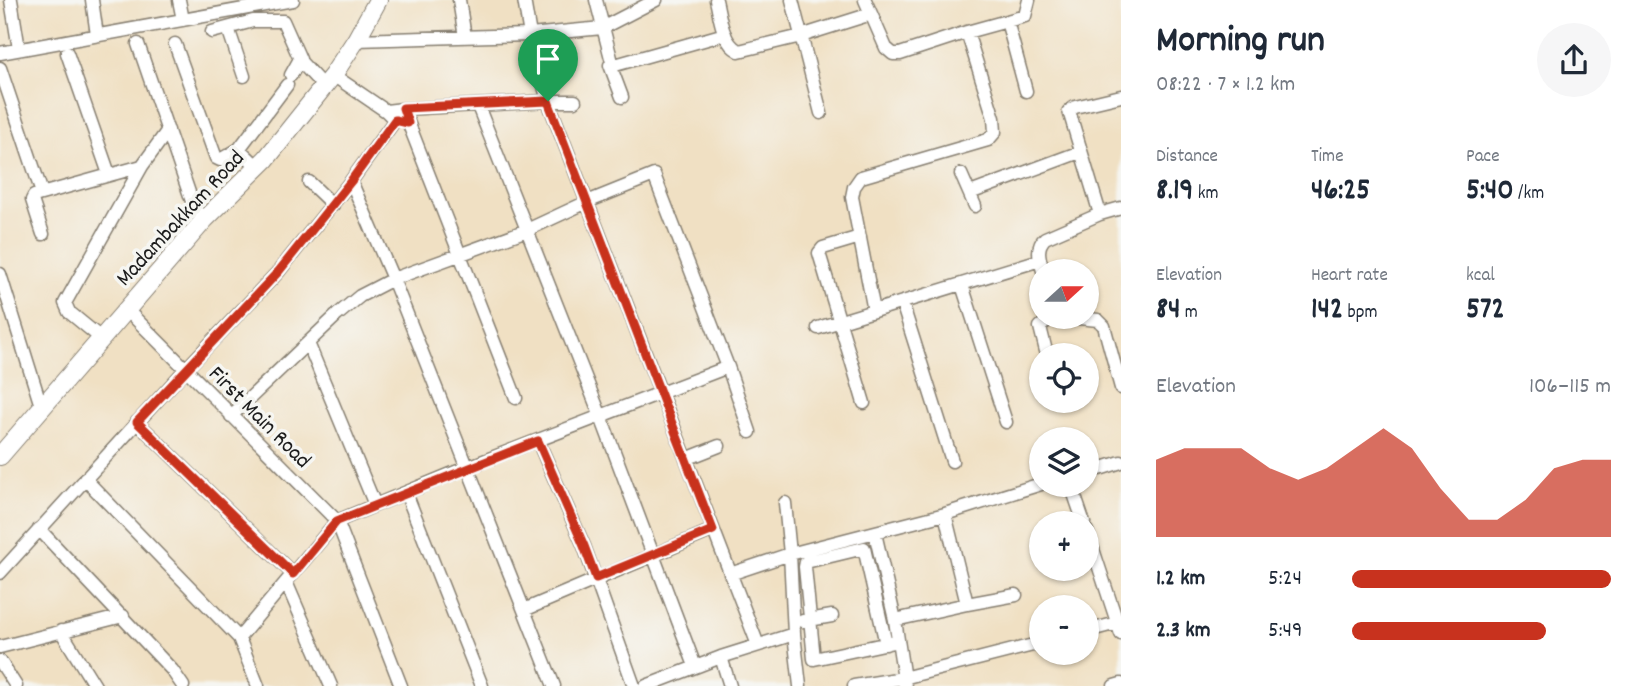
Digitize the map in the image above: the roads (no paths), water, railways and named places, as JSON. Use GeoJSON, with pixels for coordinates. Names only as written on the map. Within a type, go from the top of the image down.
{"type":"FeatureCollection","features":[{"type":"Feature","properties":{"kind":"street"},"geometry":{"type":"LineString","coordinates":[[11,0],[19,49]]}},
{"type":"Feature","properties":{"kind":"street"},"geometry":{"type":"LineString","coordinates":[[92,0],[97,35]]}},
{"type":"Feature","properties":{"kind":"street"},"geometry":{"type":"LineString","coordinates":[[180,0],[183,20]]}},
{"type":"Feature","properties":{"kind":"street"},"geometry":{"type":"LineString","coordinates":[[0,52],[183,20],[266,2],[293,0]]}},
{"type":"Feature","properties":{"kind":"street","name":"Madambakkam Road"},"geometry":{"type":"LineString","coordinates":[[1,454],[205,219],[258,167],[328,80],[356,40],[378,0]]}},
{"type":"Feature","properties":{"kind":"street"},"geometry":{"type":"LineString","coordinates":[[459,0],[465,37]]}},
{"type":"Feature","properties":{"kind":"street"},"geometry":{"type":"LineString","coordinates":[[524,0],[530,35],[548,101],[758,645]]}},
{"type":"Feature","properties":{"kind":"street"},"geometry":{"type":"LineString","coordinates":[[596,0],[607,65],[622,97]]}},
{"type":"Feature","properties":{"kind":"street"},"geometry":{"type":"LineString","coordinates":[[356,40],[530,35],[602,28],[656,0]]}},
{"type":"Feature","properties":{"kind":"street"},"geometry":{"type":"LineString","coordinates":[[716,0],[725,34],[734,49],[745,51],[872,15]]}},
{"type":"Feature","properties":{"kind":"street"},"geometry":{"type":"LineString","coordinates":[[793,0],[821,113]]}},
{"type":"Feature","properties":{"kind":"street"},"geometry":{"type":"LineString","coordinates":[[865,0],[886,48],[893,54],[1025,16],[1029,0]]}},
{"type":"Feature","properties":{"kind":"street"},"geometry":{"type":"LineString","coordinates":[[175,44],[216,158],[220,160],[239,149],[300,61],[283,21],[253,21],[212,32]]}},
{"type":"Feature","properties":{"kind":"street"},"geometry":{"type":"LineString","coordinates":[[1007,21],[1026,91]]}},
{"type":"Feature","properties":{"kind":"street"},"geometry":{"type":"LineString","coordinates":[[228,28],[244,76]]}},
{"type":"Feature","properties":{"kind":"street"},"geometry":{"type":"LineString","coordinates":[[874,311],[852,197],[854,187],[861,177],[988,140],[995,132],[994,118],[967,32]]}},
{"type":"Feature","properties":{"kind":"street"},"geometry":{"type":"LineString","coordinates":[[607,65],[725,34]]}},
{"type":"Feature","properties":{"kind":"street"},"geometry":{"type":"LineString","coordinates":[[138,44],[195,209],[205,219]]}},
{"type":"Feature","properties":{"kind":"street"},"geometry":{"type":"LineString","coordinates":[[67,53],[108,174]]}},
{"type":"Feature","properties":{"kind":"street"},"geometry":{"type":"LineString","coordinates":[[300,61],[396,118],[461,254],[516,398]]}},
{"type":"Feature","properties":{"kind":"street"},"geometry":{"type":"LineString","coordinates":[[0,68],[42,193]]}},
{"type":"Feature","properties":{"kind":"street"},"geometry":{"type":"LineString","coordinates":[[1100,214],[1069,111],[1075,107],[1121,96]]}},
{"type":"Feature","properties":{"kind":"street"},"geometry":{"type":"LineString","coordinates":[[0,573],[279,271],[333,205],[403,108],[575,101]]}},
{"type":"Feature","properties":{"kind":"street"},"geometry":{"type":"LineString","coordinates":[[478,106],[601,417],[695,666]]}},
{"type":"Feature","properties":{"kind":"street"},"geometry":{"type":"LineString","coordinates":[[102,339],[69,312],[65,303],[142,166],[168,130]]}},
{"type":"Feature","properties":{"kind":"street"},"geometry":{"type":"LineString","coordinates":[[239,149],[258,167]]}},
{"type":"Feature","properties":{"kind":"street"},"geometry":{"type":"LineString","coordinates":[[961,174],[972,199],[1080,152]]}},
{"type":"Feature","properties":{"kind":"street"},"geometry":{"type":"LineString","coordinates":[[43,234],[32,200],[34,196],[142,166]]}},
{"type":"Feature","properties":{"kind":"street"},"geometry":{"type":"LineString","coordinates":[[231,416],[360,296],[393,279],[527,230],[654,175],[728,367],[750,432]]}},
{"type":"Feature","properties":{"kind":"street"},"geometry":{"type":"LineString","coordinates":[[351,181],[393,279],[554,686]]}},
{"type":"Feature","properties":{"kind":"street"},"geometry":{"type":"LineString","coordinates":[[309,182],[333,205]]}},
{"type":"Feature","properties":{"kind":"street"},"geometry":{"type":"LineString","coordinates":[[1040,259],[1039,247],[1045,238],[1100,214],[1121,208]]}},
{"type":"Feature","properties":{"kind":"street"},"geometry":{"type":"LineString","coordinates":[[860,237],[823,248],[819,253],[864,403]]}},
{"type":"Feature","properties":{"kind":"street"},"geometry":{"type":"LineString","coordinates":[[818,328],[1029,268]]}},
{"type":"Feature","properties":{"kind":"street"},"geometry":{"type":"LineString","coordinates":[[0,274],[42,409]]}},
{"type":"Feature","properties":{"kind":"street"},"geometry":{"type":"LineString","coordinates":[[962,285],[1006,422]]}},
{"type":"Feature","properties":{"kind":"street"},"geometry":{"type":"LineString","coordinates":[[902,303],[952,461]]}},
{"type":"Feature","properties":{"kind":"street","name":"First Main Road"},"geometry":{"type":"LineString","coordinates":[[127,310],[337,521]]}},
{"type":"Feature","properties":{"kind":"street"},"geometry":{"type":"LineString","coordinates":[[1099,321],[1104,326],[1117,359],[1121,388]]}},
{"type":"Feature","properties":{"kind":"street"},"geometry":{"type":"LineString","coordinates":[[308,343],[375,505]]}},
{"type":"Feature","properties":{"kind":"street"},"geometry":{"type":"LineString","coordinates":[[239,638],[337,521],[468,467],[728,367]]}},
{"type":"Feature","properties":{"kind":"street"},"geometry":{"type":"LineString","coordinates":[[137,422],[289,578],[331,686]]}},
{"type":"Feature","properties":{"kind":"street"},"geometry":{"type":"LineString","coordinates":[[538,441],[584,546],[634,686]]}},
{"type":"Feature","properties":{"kind":"street"},"geometry":{"type":"LineString","coordinates":[[686,458],[719,446]]}},
{"type":"Feature","properties":{"kind":"street"},"geometry":{"type":"LineString","coordinates":[[1099,469],[1121,463]]}},
{"type":"Feature","properties":{"kind":"street"},"geometry":{"type":"LineString","coordinates":[[85,480],[239,638],[258,686]]}},
{"type":"Feature","properties":{"kind":"street"},"geometry":{"type":"LineString","coordinates":[[730,573],[790,554],[945,514],[1029,488]]}},
{"type":"Feature","properties":{"kind":"street"},"geometry":{"type":"LineString","coordinates":[[406,493],[482,686]]}},
{"type":"Feature","properties":{"kind":"street"},"geometry":{"type":"LineString","coordinates":[[785,503],[800,686]]}},
{"type":"Feature","properties":{"kind":"street"},"geometry":{"type":"LineString","coordinates":[[945,514],[967,604]]}},
{"type":"Feature","properties":{"kind":"street"},"geometry":{"type":"LineString","coordinates":[[337,521],[401,686]]}},
{"type":"Feature","properties":{"kind":"street"},"geometry":{"type":"LineString","coordinates":[[39,529],[172,670],[183,686]]}},
{"type":"Feature","properties":{"kind":"street"},"geometry":{"type":"LineString","coordinates":[[524,610],[713,530]]}},
{"type":"Feature","properties":{"kind":"street"},"geometry":{"type":"LineString","coordinates":[[876,533],[895,620],[892,642]]}},
{"type":"Feature","properties":{"kind":"street"},"geometry":{"type":"LineString","coordinates":[[892,642],[816,659],[813,657],[806,562],[863,548],[892,642],[904,682]]}},
{"type":"Feature","properties":{"kind":"street"},"geometry":{"type":"LineString","coordinates":[[1099,566],[1120,626],[1099,629]]}},
{"type":"Feature","properties":{"kind":"street"},"geometry":{"type":"LineString","coordinates":[[895,620],[1016,595]]}},
{"type":"Feature","properties":{"kind":"street"},"geometry":{"type":"LineString","coordinates":[[0,647],[122,616]]}},
{"type":"Feature","properties":{"kind":"street"},"geometry":{"type":"LineString","coordinates":[[646,686],[695,666],[794,634],[801,629],[801,622],[832,616]]}},
{"type":"Feature","properties":{"kind":"street"},"geometry":{"type":"LineString","coordinates":[[61,631],[95,686]]}},
{"type":"Feature","properties":{"kind":"street"},"geometry":{"type":"LineString","coordinates":[[855,686],[904,682],[1029,646]]}},
{"type":"Feature","properties":{"kind":"street"},"geometry":{"type":"LineString","coordinates":[[721,657],[730,686]]}},
{"type":"Feature","properties":{"kind":"street"},"geometry":{"type":"LineString","coordinates":[[0,661],[16,686]]}},
{"type":"Feature","properties":{"kind":"street"},"geometry":{"type":"LineString","coordinates":[[1114,686],[1121,684]]}}]}
